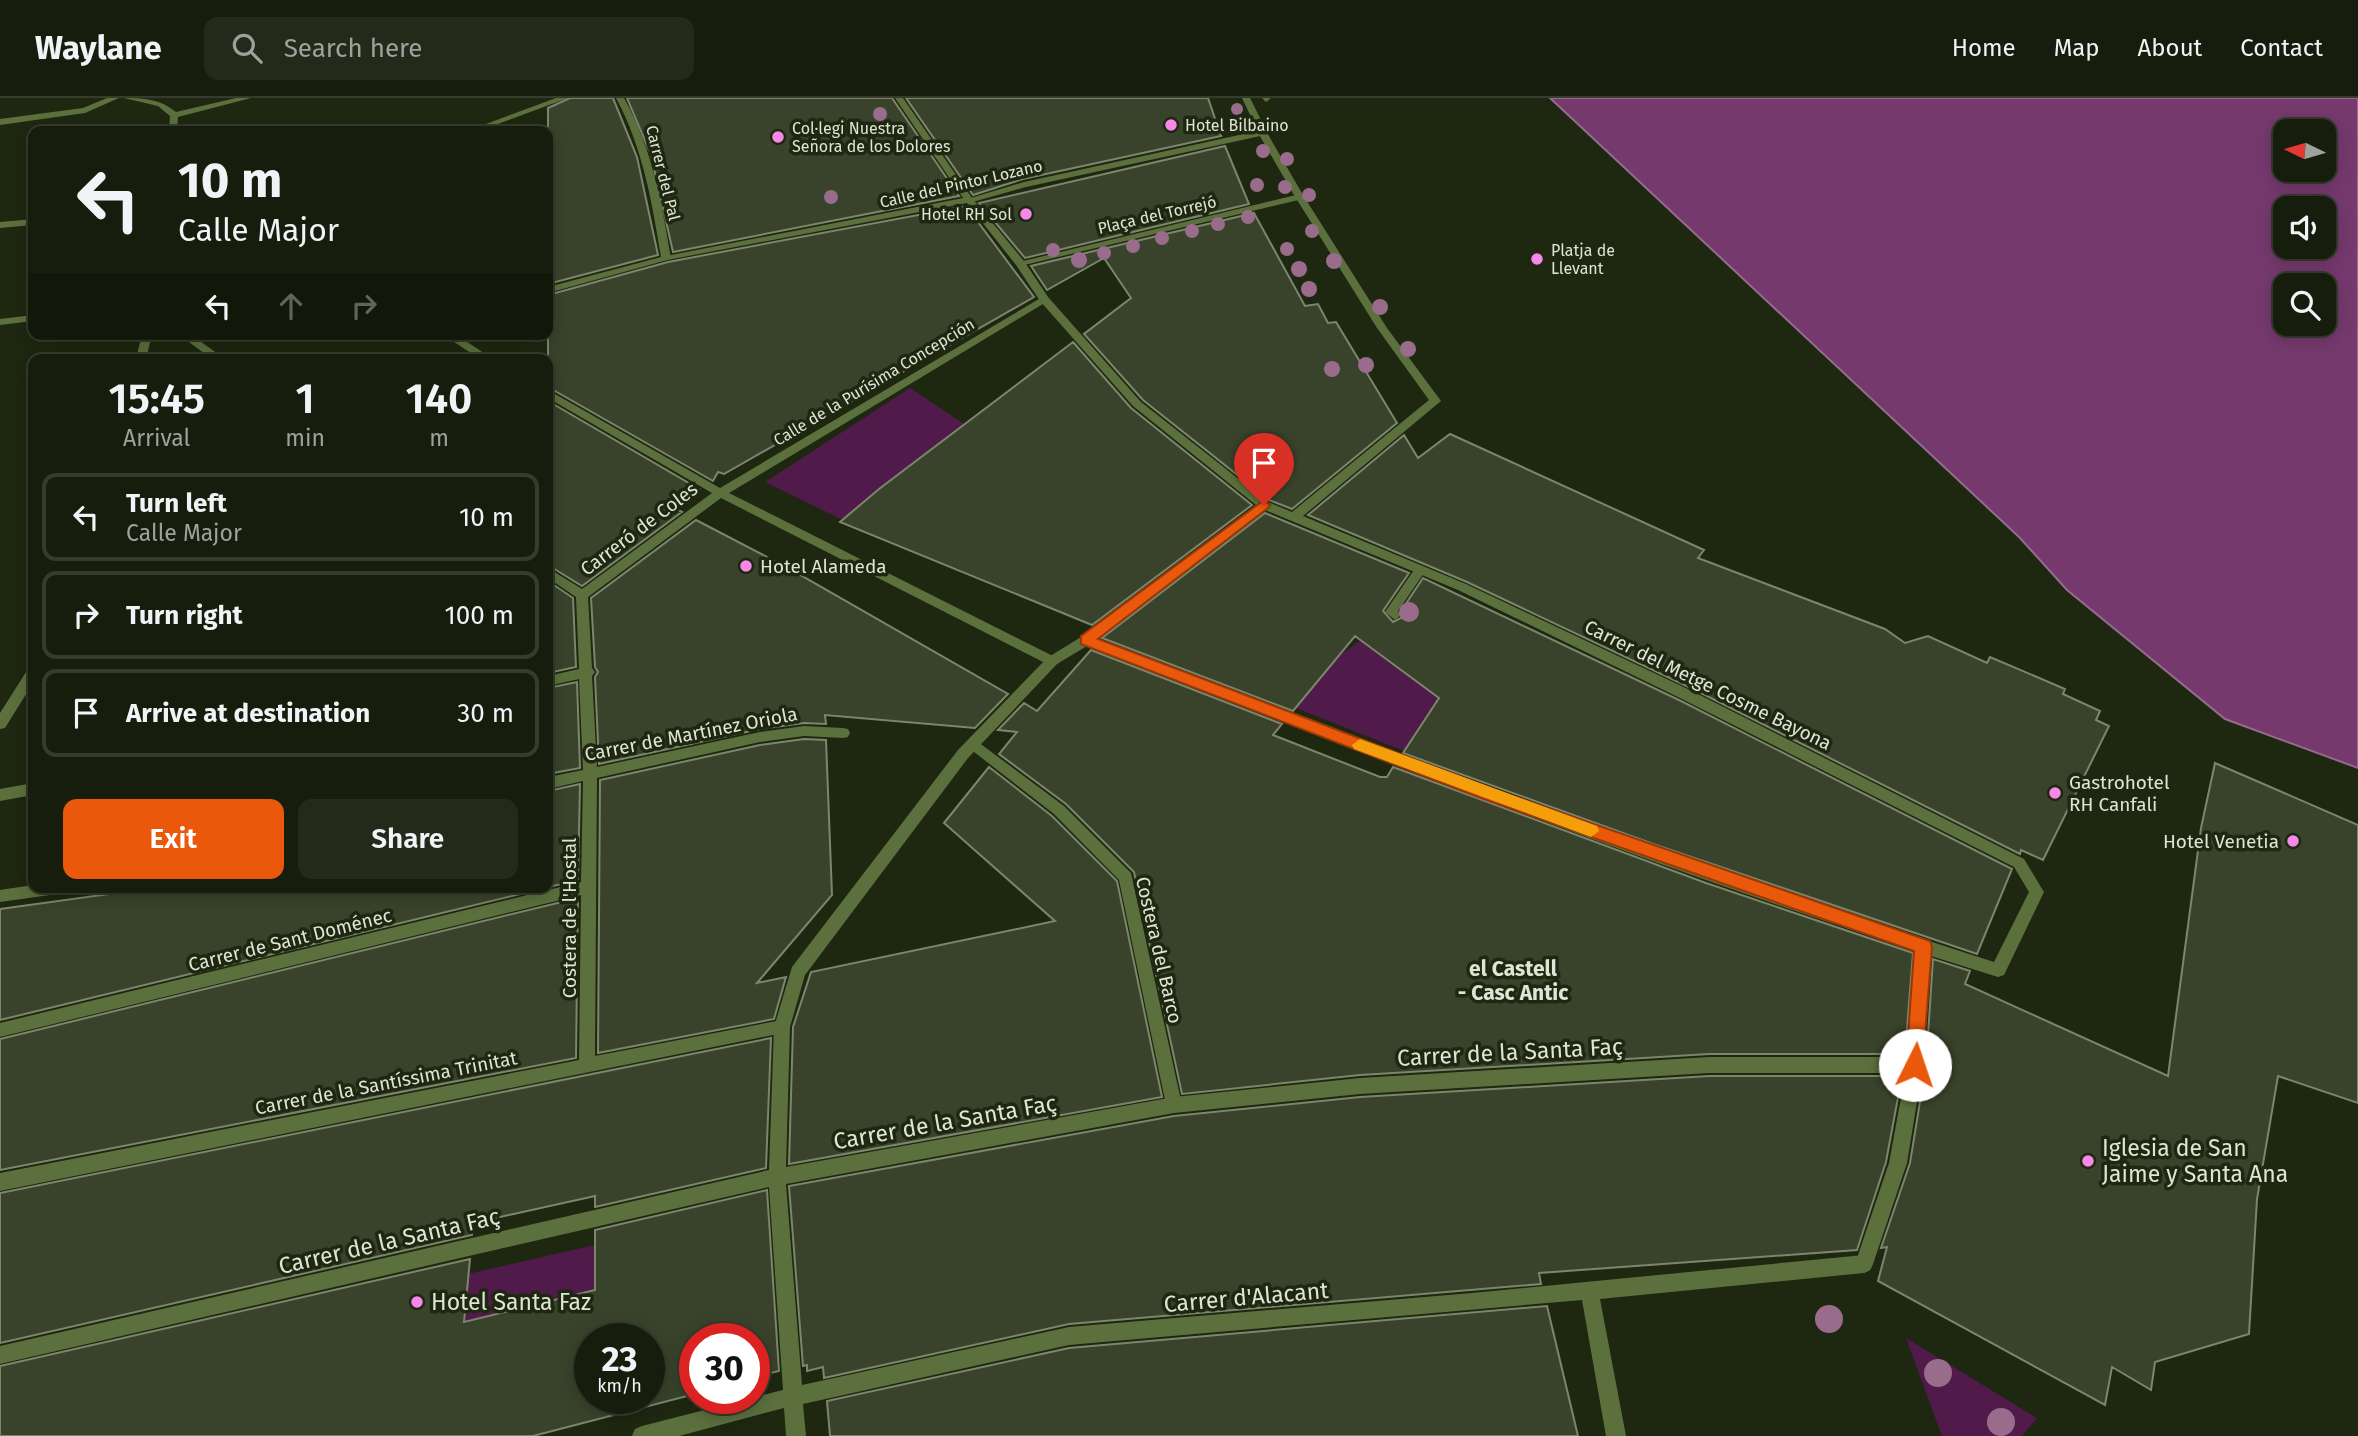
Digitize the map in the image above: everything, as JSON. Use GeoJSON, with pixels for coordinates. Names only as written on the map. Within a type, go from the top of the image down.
{"type":"FeatureCollection","features":[{"type":"Feature","properties":{"kind":"street"},"geometry":{"type":"LineString","coordinates":[[0,122],[85,110],[115,98]]}},
{"type":"Feature","properties":{"kind":"street"},"geometry":{"type":"LineString","coordinates":[[128,98],[161,104],[174,115]]}},
{"type":"Feature","properties":{"kind":"street"},"geometry":{"type":"LineString","coordinates":[[174,115],[247,98]]}},
{"type":"Feature","properties":{"kind":"street"},"geometry":{"type":"LineString","coordinates":[[485,126],[565,98]]}},
{"type":"Feature","properties":{"kind":"street","name":"Carrer del Pal"},"geometry":{"type":"LineString","coordinates":[[620,98],[633,120],[653,188],[666,259]]}},
{"type":"Feature","properties":{"kind":"street","name":"Carrer del Metge Cosme Bayona"},"geometry":{"type":"LineString","coordinates":[[899,98],[1044,299],[1137,404],[1264,505],[1420,570],[1675,689],[2019,863],[2037,892],[1998,970],[1924,947]]}},
{"type":"Feature","properties":{"kind":"street"},"geometry":{"type":"LineString","coordinates":[[1246,98],[1262,133],[1300,197],[1409,369],[1435,401],[1293,518]]}},
{"type":"Feature","properties":{"kind":"street"},"geometry":{"type":"LineString","coordinates":[[173,126],[174,115]]}},
{"type":"Feature","properties":{"kind":"street","name":"Calle del Pintor Lozano"},"geometry":{"type":"LineString","coordinates":[[553,289],[666,259],[970,200],[1024,185],[1262,133]]}},
{"type":"Feature","properties":{"kind":"street","name":"Plaça del Torrejó"},"geometry":{"type":"LineString","coordinates":[[1020,263],[1300,197]]}},
{"type":"Feature","properties":{"kind":"street"},"geometry":{"type":"LineString","coordinates":[[0,225],[28,222]]}},
{"type":"Feature","properties":{"kind":"street","name":"Calle de la Purísima Concepción"},"geometry":{"type":"LineString","coordinates":[[720,493],[1044,299]]}},
{"type":"Feature","properties":{"kind":"street"},"geometry":{"type":"LineString","coordinates":[[0,321],[28,318]]}},
{"type":"Feature","properties":{"kind":"street"},"geometry":{"type":"LineString","coordinates":[[192,340],[213,354]]}},
{"type":"Feature","properties":{"kind":"street"},"geometry":{"type":"LineString","coordinates":[[457,340],[480,354]]}},
{"type":"Feature","properties":{"kind":"street"},"geometry":{"type":"LineString","coordinates":[[553,396],[720,493],[1052,662]]}},
{"type":"Feature","properties":{"kind":"street","name":"Carreró de Coles"},"geometry":{"type":"LineString","coordinates":[[582,595],[720,493]]}},
{"type":"Feature","properties":{"kind":"street"},"geometry":{"type":"LineString","coordinates":[[796,1436],[791,1397],[777,1177],[782,1027],[798,972],[974,744],[1052,662],[1086,640],[1264,505]]}},
{"type":"Feature","properties":{"kind":"street"},"geometry":{"type":"LineString","coordinates":[[1395,615],[1391,612],[1420,570]]}},
{"type":"Feature","properties":{"kind":"street"},"geometry":{"type":"LineString","coordinates":[[553,575],[582,595]]}},
{"type":"Feature","properties":{"kind":"street","name":"Costera de l'Hostal"},"geometry":{"type":"LineString","coordinates":[[582,595],[588,672],[590,773],[587,1063]]}},
{"type":"Feature","properties":{"kind":"street"},"geometry":{"type":"LineString","coordinates":[[1086,640],[1487,794],[1924,947],[1915,1065]]}},
{"type":"Feature","properties":{"kind":"street"},"geometry":{"type":"LineString","coordinates":[[553,680],[588,672]]}},
{"type":"Feature","properties":{"kind":"street"},"geometry":{"type":"LineString","coordinates":[[0,724],[28,681]]}},
{"type":"Feature","properties":{"kind":"street","name":"Carrer de Martínez Oriola"},"geometry":{"type":"LineString","coordinates":[[553,782],[760,737],[804,731],[843,733]]}},
{"type":"Feature","properties":{"kind":"street","name":"Costera del Barco"},"geometry":{"type":"LineString","coordinates":[[974,744],[1059,810],[1126,877],[1174,1105]]}},
{"type":"Feature","properties":{"kind":"street"},"geometry":{"type":"LineString","coordinates":[[0,795],[28,790]]}},
{"type":"Feature","properties":{"kind":"street","name":"Carrer de Sant Doménec"},"geometry":{"type":"LineString","coordinates":[[0,1030],[589,887]]}},
{"type":"Feature","properties":{"kind":"street"},"geometry":{"type":"LineString","coordinates":[[0,896],[28,892]]}},
{"type":"Feature","properties":{"kind":"street","name":"Carrer de la Santíssima Trinitat"},"geometry":{"type":"LineString","coordinates":[[0,1182],[587,1063],[782,1027]]}},
{"type":"Feature","properties":{"kind":"street","name":"Carrer de la Santa Faç"},"geometry":{"type":"LineString","coordinates":[[0,1355],[777,1177],[1174,1105],[1360,1086],[1709,1065],[1915,1065]]}},
{"type":"Feature","properties":{"kind":"street","name":"Carrer d'Alacant"},"geometry":{"type":"LineString","coordinates":[[642,1436],[791,1397],[1069,1336],[1864,1264],[1898,1163],[1915,1065]]}},
{"type":"Feature","properties":{"kind":"street"},"geometry":{"type":"LineString","coordinates":[[1589,1291],[1616,1436]]}},
{"type":"Feature","properties":{"kind":"shaded area"},"geometry":{"type":"Polygon","coordinates":[[[1550,98],[2358,98],[2358,768],[2225,719],[2067,590],[2019,537],[1550,98]]]}},
{"type":"Feature","properties":{"kind":"shaded area"},"geometry":{"type":"Polygon","coordinates":[[[910,388],[1006,452],[843,520],[765,482],[910,388]]]}},
{"type":"Feature","properties":{"kind":"shaded area"},"geometry":{"type":"Polygon","coordinates":[[[1361,640],[1383,657],[1458,675],[1404,751],[1296,708],[1340,655],[1361,640]]]}},
{"type":"Feature","properties":{"kind":"shaded area"},"geometry":{"type":"Polygon","coordinates":[[[595,1245],[595,1323],[575,1323],[518,1309],[465,1321],[468,1274],[595,1245]]]}},
{"type":"Feature","properties":{"kind":"shaded area"},"geometry":{"type":"Polygon","coordinates":[[[1906,1338],[2037,1418],[2022,1436],[1942,1436],[1906,1338]]]}},
{"type":"Feature","properties":{"kind":"building"},"geometry":{"type":"Polygon","coordinates":[[[570,98],[613,98],[637,157],[658,255],[553,283],[553,126],[548,126],[548,108],[570,98]]]}},
{"type":"Feature","properties":{"kind":"building"},"geometry":{"type":"Polygon","coordinates":[[[627,98],[892,98],[959,196],[673,252],[651,155],[627,98]]]}},
{"type":"Feature","properties":{"kind":"building"},"geometry":{"type":"Polygon","coordinates":[[[906,98],[1208,98],[1221,136],[1023,179],[973,195],[906,98]]]}},
{"type":"Feature","properties":{"kind":"building"},"geometry":{"type":"Polygon","coordinates":[[[1225,146],[1249,204],[1025,258],[979,203],[1225,146]]]}},
{"type":"Feature","properties":{"kind":"building"},"geometry":{"type":"Polygon","coordinates":[[[966,206],[1034,297],[724,474],[718,472],[713,481],[553,390],[553,354],[548,354],[548,340],[553,340],[553,294],[668,262],[966,206]]]}},
{"type":"Feature","properties":{"kind":"building"},"geometry":{"type":"Polygon","coordinates":[[[1254,213],[1305,306],[1318,304],[1328,323],[1336,322],[1397,423],[1292,509],[1269,500],[1143,400],[1084,334],[1131,298],[1104,258],[1047,290],[1031,266],[1254,213]]]}},
{"type":"Feature","properties":{"kind":"building"},"geometry":{"type":"Polygon","coordinates":[[[1073,342],[1131,408],[1252,505],[1092,625],[840,522],[879,489],[1073,342]]]}},
{"type":"Feature","properties":{"kind":"building"},"geometry":{"type":"Polygon","coordinates":[[[553,404],[699,489],[669,505],[682,512],[582,586],[553,568],[553,404]]]}},
{"type":"Feature","properties":{"kind":"building"},"geometry":{"type":"Polygon","coordinates":[[[1450,434],[1704,550],[1698,558],[1885,629],[1905,643],[1928,636],[1987,663],[1990,657],[2065,689],[2063,694],[2100,711],[2096,720],[2109,726],[2043,860],[2021,850],[2020,854],[1693,689],[1467,582],[1308,515],[1404,435],[1418,458],[1450,434]]]}},
{"type":"Feature","properties":{"kind":"building"},"geometry":{"type":"Polygon","coordinates":[[[1265,513],[1409,573],[1383,611],[1393,622],[1403,617],[1401,611],[1423,578],[1681,701],[2012,869],[1977,954],[1656,845],[1403,753],[1439,698],[1355,636],[1293,711],[1102,638],[1265,513]]]}},
{"type":"Feature","properties":{"kind":"building"},"geometry":{"type":"Polygon","coordinates":[[[696,520],[788,568],[1008,694],[975,728],[825,715],[826,724],[804,723],[760,729],[599,764],[595,677],[598,672],[595,667],[591,598],[696,520]]]}},
{"type":"Feature","properties":{"kind":"building"},"geometry":{"type":"Polygon","coordinates":[[[553,584],[573,598],[576,667],[553,672],[553,584]]]}},
{"type":"Feature","properties":{"kind":"building"},"geometry":{"type":"Polygon","coordinates":[[[1091,650],[1282,724],[1273,735],[1380,777],[1387,777],[1393,767],[1706,883],[1913,953],[1905,1054],[1709,1054],[1360,1075],[1182,1094],[1134,872],[1066,804],[999,754],[1017,732],[998,730],[1024,703],[1037,711],[1091,650]]]}},
{"type":"Feature","properties":{"kind":"building"},"geometry":{"type":"Polygon","coordinates":[[[577,682],[580,768],[553,773],[553,687],[577,682]]]}},
{"type":"Feature","properties":{"kind":"building"},"geometry":{"type":"Polygon","coordinates":[[[804,739],[826,740],[832,895],[757,983],[786,977],[774,1019],[598,1053],[600,780],[760,745],[804,739]]]}},
{"type":"Feature","properties":{"kind":"building","name":"Iglesia de San Jaime y Santa Ana"},"geometry":{"type":"Polygon","coordinates":[[[2215,763],[2358,825],[2358,1103],[2278,1076],[2257,1199],[2249,1334],[2155,1362],[2151,1390],[2112,1367],[2105,1405],[1878,1281],[1887,1247],[1881,1248],[1910,1163],[1926,1065],[1933,959],[1970,971],[1965,984],[2168,1076],[2201,828],[2215,763]]]}},
{"type":"Feature","properties":{"kind":"building"},"geometry":{"type":"Polygon","coordinates":[[[989,767],[1052,816],[1117,881],[1162,1097],[789,1164],[793,1027],[811,972],[1055,921],[944,823],[989,767]]]}},
{"type":"Feature","properties":{"kind":"building"},"geometry":{"type":"Polygon","coordinates":[[[580,784],[578,880],[553,886],[553,790],[580,784]]]}},
{"type":"Feature","properties":{"kind":"building"},"geometry":{"type":"Polygon","coordinates":[[[116,893],[524,893],[0,1020],[0,909],[116,893]]]}},
{"type":"Feature","properties":{"kind":"building"},"geometry":{"type":"Polygon","coordinates":[[[578,898],[576,1058],[0,1170],[0,1039],[578,898]]]}},
{"type":"Feature","properties":{"kind":"building"},"geometry":{"type":"Polygon","coordinates":[[[771,1038],[766,1168],[595,1207],[595,1196],[473,1223],[472,1235],[0,1343],[0,1193],[771,1038]]]}},
{"type":"Feature","properties":{"kind":"building"},"geometry":{"type":"Polygon","coordinates":[[[1709,1076],[1902,1076],[1886,1162],[1857,1250],[1539,1273],[1541,1284],[1069,1324],[824,1378],[823,1367],[807,1371],[807,1365],[803,1366],[789,1186],[1174,1116],[1360,1097],[1709,1076]]]}},
{"type":"Feature","properties":{"kind":"building"},"geometry":{"type":"Polygon","coordinates":[[[767,1190],[779,1371],[770,1373],[770,1323],[679,1323],[679,1398],[665,1402],[665,1323],[574,1323],[574,1414],[618,1414],[533,1436],[0,1436],[0,1366],[470,1259],[464,1322],[595,1290],[595,1230],[767,1190]]]}},
{"type":"Feature","properties":{"kind":"building"},"geometry":{"type":"Polygon","coordinates":[[[1547,1306],[1578,1436],[830,1436],[827,1401],[1069,1348],[1547,1306]]]}},
{"type":"Feature","properties":{"kind":"slow traffic"},"geometry":{"type":"LineString","coordinates":[[1360,745],[1591,831]]}},
{"type":"Feature","properties":{"kind":"place","name":"Hotel Bilbaino"},"geometry":{"type":"Point","coordinates":[1171,125]}},
{"type":"Feature","properties":{"kind":"place","name":"Col·legi Nuestra Señora de los Dolores"},"geometry":{"type":"Point","coordinates":[778,137]}},
{"type":"Feature","properties":{"kind":"place","name":"Hotel RH Sol"},"geometry":{"type":"Point","coordinates":[1026,214]}},
{"type":"Feature","properties":{"kind":"place","name":"Platja de Llevant"},"geometry":{"type":"Point","coordinates":[1537,259]}},
{"type":"Feature","properties":{"kind":"place","name":"Hotel Alameda"},"geometry":{"type":"Point","coordinates":[746,566]}},
{"type":"Feature","properties":{"kind":"place","name":"Gastrohotel RH Canfali"},"geometry":{"type":"Point","coordinates":[2055,793]}},
{"type":"Feature","properties":{"kind":"place","name":"Hotel Venetia"},"geometry":{"type":"Point","coordinates":[2293,841]}},
{"type":"Feature","properties":{"kind":"place","name":"Iglesia de San Jaime y Santa Ana"},"geometry":{"type":"Point","coordinates":[2088,1161]}},
{"type":"Feature","properties":{"kind":"place","name":"Hotel Santa Faz"},"geometry":{"type":"Point","coordinates":[417,1302]}},
{"type":"Feature","properties":{"kind":"district","name":"el Castell - Casc Antic"},"geometry":{"type":"Point","coordinates":[1513,981]}},
{"type":"Feature","properties":{"kind":"route"},"geometry":{"type":"LineString","coordinates":[[1264,505],[1086,640],[1487,794],[1924,947],[1915,1065]]}}]}
